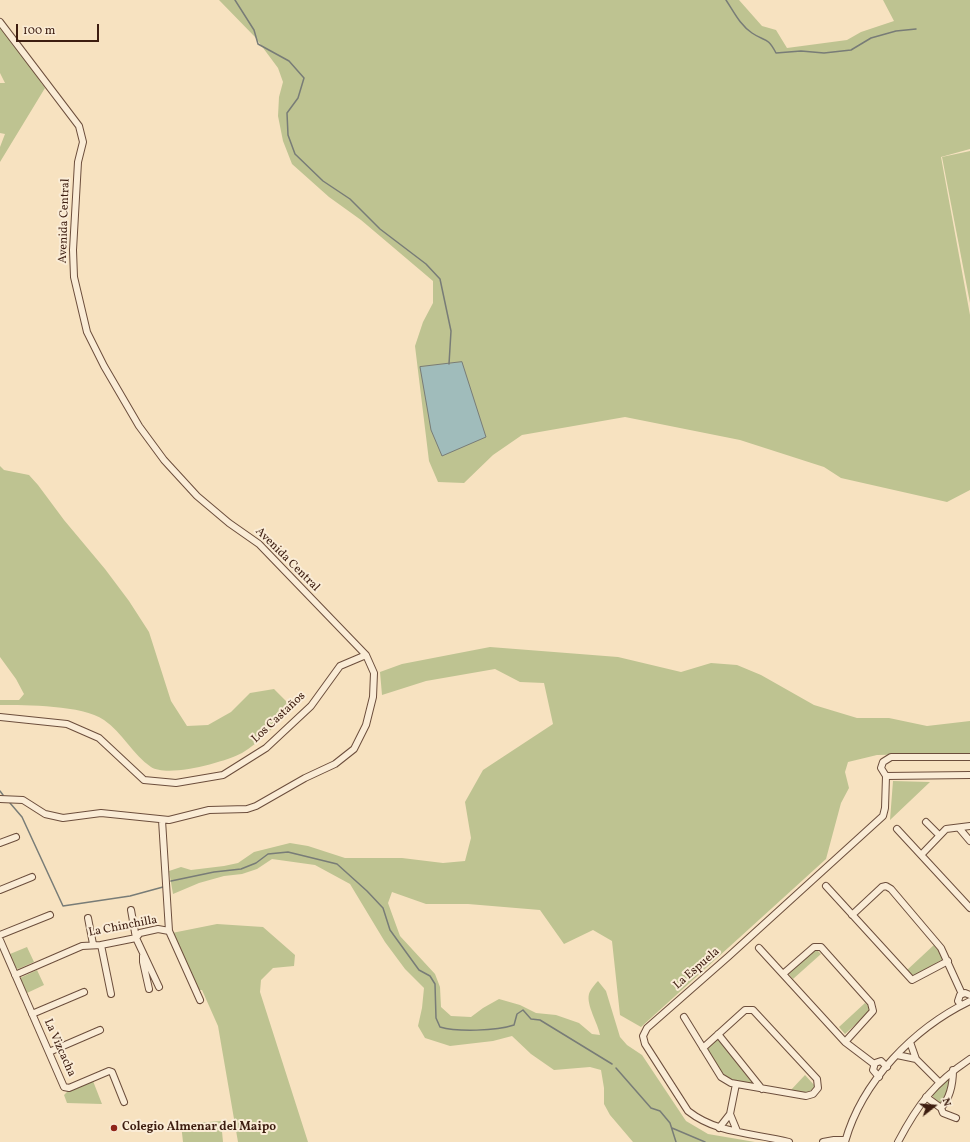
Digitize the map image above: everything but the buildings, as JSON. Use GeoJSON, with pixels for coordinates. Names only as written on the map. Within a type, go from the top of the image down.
{"type":"FeatureCollection","features":[{"type":"Feature","properties":{"kind":"street","name":"Avenida Central"},"geometry":{"type":"LineString","coordinates":[[0,22],[79,126],[82,133],[83,142],[78,162],[73,250],[74,277],[87,332],[104,366],[139,426],[164,460],[197,496],[229,523],[259,544],[366,655],[374,673],[373,697],[366,725],[354,749],[335,764],[305,778],[256,806],[238,809],[209,810],[162,820],[101,813],[63,818],[52,817],[45,814],[23,800],[0,799]]}},
{"type":"Feature","properties":{"kind":"street","name":"Los Castaños"},"geometry":{"type":"LineString","coordinates":[[0,716],[67,724],[99,738],[144,780],[176,782],[223,775],[266,748],[311,706],[340,666],[366,655]]}},
{"type":"Feature","properties":{"kind":"street"},"geometry":{"type":"LineString","coordinates":[[970,757],[889,758],[883,762],[881,766],[882,772],[886,776],[970,775]]}},
{"type":"Feature","properties":{"kind":"street","name":"La Espuela"},"geometry":{"type":"LineString","coordinates":[[789,1142],[719,1128],[699,1120],[688,1111],[645,1044],[644,1033],[647,1028],[883,816],[885,808],[886,776]]}},
{"type":"Feature","properties":{"kind":"street"},"geometry":{"type":"LineString","coordinates":[[162,820],[169,931],[200,1000]]}},
{"type":"Feature","properties":{"kind":"street"},"geometry":{"type":"LineString","coordinates":[[926,822],[939,835]]}},
{"type":"Feature","properties":{"kind":"street"},"geometry":{"type":"LineString","coordinates":[[922,854],[939,835],[951,827],[959,828],[970,826]]}},
{"type":"Feature","properties":{"kind":"street"},"geometry":{"type":"LineString","coordinates":[[959,828],[970,841]]}},
{"type":"Feature","properties":{"kind":"street"},"geometry":{"type":"LineString","coordinates":[[897,829],[922,854],[970,908]]}},
{"type":"Feature","properties":{"kind":"street"},"geometry":{"type":"LineString","coordinates":[[0,843],[16,837]]}},
{"type":"Feature","properties":{"kind":"street"},"geometry":{"type":"LineString","coordinates":[[0,890],[32,877]]}},
{"type":"Feature","properties":{"kind":"street"},"geometry":{"type":"LineString","coordinates":[[826,886],[912,980],[948,961]]}},
{"type":"Feature","properties":{"kind":"street"},"geometry":{"type":"LineString","coordinates":[[852,915],[882,887],[886,886],[941,948],[962,994]]}},
{"type":"Feature","properties":{"kind":"street"},"geometry":{"type":"LineString","coordinates":[[131,910],[136,938],[159,987]]}},
{"type":"Feature","properties":{"kind":"street"},"geometry":{"type":"LineString","coordinates":[[0,935],[50,915]]}},
{"type":"Feature","properties":{"kind":"street"},"geometry":{"type":"LineString","coordinates":[[88,918],[93,944]]}},
{"type":"Feature","properties":{"kind":"street","name":"La Chinchilla"},"geometry":{"type":"LineString","coordinates":[[15,975],[77,948],[93,944],[101,945],[136,938],[137,934],[158,929],[169,931]]}},
{"type":"Feature","properties":{"kind":"street","name":"La Vizcacha"},"geometry":{"type":"LineString","coordinates":[[0,940],[64,1087],[68,1088],[109,1071],[112,1072],[124,1102]]}},
{"type":"Feature","properties":{"kind":"street"},"geometry":{"type":"LineString","coordinates":[[101,945],[111,994]]}},
{"type":"Feature","properties":{"kind":"street"},"geometry":{"type":"LineString","coordinates":[[783,974],[814,947],[821,947],[871,1003],[873,1008],[873,1011],[845,1042]]}},
{"type":"Feature","properties":{"kind":"street"},"geometry":{"type":"LineString","coordinates":[[759,948],[845,1042],[874,1064]]}},
{"type":"Feature","properties":{"kind":"street"},"geometry":{"type":"LineString","coordinates":[[144,954],[143,962],[149,989]]}},
{"type":"Feature","properties":{"kind":"street"},"geometry":{"type":"LineString","coordinates":[[32,1014],[84,992]]}},
{"type":"Feature","properties":{"kind":"street"},"geometry":{"type":"LineString","coordinates":[[961,1006],[958,999],[962,994],[966,993],[970,995]]}},
{"type":"Feature","properties":{"kind":"street"},"geometry":{"type":"LineString","coordinates":[[828,1142],[845,1141],[859,1108],[879,1077],[910,1042],[937,1020],[970,1001]]}},
{"type":"Feature","properties":{"kind":"street"},"geometry":{"type":"LineString","coordinates":[[684,1017],[703,1048],[721,1077],[736,1084],[808,1096],[817,1090],[818,1082],[753,1010],[744,1010],[703,1048]]}},
{"type":"Feature","properties":{"kind":"street"},"geometry":{"type":"LineString","coordinates":[[49,1052],[100,1030]]}},
{"type":"Feature","properties":{"kind":"street"},"geometry":{"type":"LineString","coordinates":[[718,1034],[762,1089]]}},
{"type":"Feature","properties":{"kind":"street"},"geometry":{"type":"LineString","coordinates":[[910,1042],[916,1059],[939,1082]]}},
{"type":"Feature","properties":{"kind":"street"},"geometry":{"type":"LineString","coordinates":[[897,1055],[916,1059]]}},
{"type":"Feature","properties":{"kind":"street"},"geometry":{"type":"LineString","coordinates":[[898,1142],[915,1111],[939,1082],[953,1070],[970,1059]]}},
{"type":"Feature","properties":{"kind":"street"},"geometry":{"type":"LineString","coordinates":[[874,1064],[881,1062],[887,1067]]}},
{"type":"Feature","properties":{"kind":"street"},"geometry":{"type":"LineString","coordinates":[[874,1064],[873,1070],[879,1077]]}},
{"type":"Feature","properties":{"kind":"street"},"geometry":{"type":"LineString","coordinates":[[941,1108],[946,1102],[953,1082],[953,1070]]}},
{"type":"Feature","properties":{"kind":"street"},"geometry":{"type":"LineString","coordinates":[[719,1128],[730,1114],[736,1084]]}},
{"type":"Feature","properties":{"kind":"street"},"geometry":{"type":"LineString","coordinates":[[926,1097],[941,1108],[942,1113],[956,1118]]}},
{"type":"Feature","properties":{"kind":"street"},"geometry":{"type":"LineString","coordinates":[[730,1114],[737,1132]]}},
{"type":"Feature","properties":{"kind":"green space"},"geometry":{"type":"Polygon","coordinates":[[[219,0],[739,0],[762,26],[776,30],[787,48],[847,40],[861,32],[894,21],[883,0],[970,0],[970,149],[941,157],[970,315],[970,490],[947,502],[841,478],[824,467],[740,440],[625,417],[522,435],[493,455],[464,483],[438,482],[429,461],[415,346],[423,322],[433,303],[433,281],[361,220],[329,197],[292,164],[283,141],[278,116],[279,97],[283,82],[278,68],[255,37],[219,0]]]}},
{"type":"Feature","properties":{"kind":"green space"},"geometry":{"type":"Polygon","coordinates":[[[0,24],[45,88],[0,162],[0,147],[5,134],[0,133],[0,83],[5,83],[0,73],[0,24]]]}},
{"type":"Feature","properties":{"kind":"green space"},"geometry":{"type":"Polygon","coordinates":[[[970,151],[970,303],[942,157],[970,151]]]}},
{"type":"Feature","properties":{"kind":"green space"},"geometry":{"type":"Polygon","coordinates":[[[0,466],[4,470],[29,475],[129,601],[149,632],[171,701],[187,726],[208,725],[231,712],[250,693],[274,689],[287,702],[291,711],[261,739],[234,757],[196,768],[170,771],[159,770],[151,767],[110,725],[94,715],[82,711],[54,707],[0,705],[0,700],[19,700],[24,694],[16,679],[0,657],[0,466]]]}},
{"type":"Feature","properties":{"kind":"green space"},"geometry":{"type":"Polygon","coordinates":[[[490,647],[618,657],[681,672],[711,663],[737,665],[761,675],[814,705],[857,718],[889,718],[927,726],[970,721],[970,753],[877,755],[848,762],[845,772],[849,788],[841,803],[826,859],[641,1027],[620,1015],[612,941],[593,930],[564,944],[540,910],[468,904],[426,904],[392,892],[388,903],[400,936],[435,974],[440,987],[441,1007],[451,1016],[471,1017],[499,999],[520,1005],[536,1013],[556,1015],[579,1023],[592,1034],[600,1035],[589,1003],[590,991],[598,981],[606,991],[620,1037],[627,1045],[642,1055],[686,1121],[708,1134],[755,1142],[633,1142],[610,1115],[604,1104],[604,1088],[601,1070],[590,1067],[554,1070],[531,1054],[512,1036],[493,1041],[450,1046],[425,1038],[418,1026],[424,988],[405,969],[385,942],[350,884],[315,865],[272,859],[257,869],[242,874],[224,876],[199,883],[173,894],[169,871],[181,867],[191,870],[238,863],[254,852],[290,843],[308,846],[345,858],[402,858],[443,863],[465,861],[471,838],[465,802],[483,770],[553,724],[544,683],[520,682],[495,669],[426,681],[382,695],[380,672],[402,664],[490,647]]]}},
{"type":"Feature","properties":{"kind":"green space"},"geometry":{"type":"Polygon","coordinates":[[[893,781],[930,782],[890,820],[893,781]]]}},
{"type":"Feature","properties":{"kind":"green space"},"geometry":{"type":"Polygon","coordinates":[[[217,924],[263,927],[295,955],[294,966],[273,968],[261,980],[260,992],[308,1142],[238,1142],[218,1026],[202,990],[198,990],[172,933],[217,924]]]}},
{"type":"Feature","properties":{"kind":"green space"},"geometry":{"type":"Polygon","coordinates":[[[935,944],[943,959],[912,977],[907,970],[935,944]]]}},
{"type":"Feature","properties":{"kind":"green space"},"geometry":{"type":"Polygon","coordinates":[[[27,947],[34,962],[18,969],[16,968],[10,954],[27,947]]]}},
{"type":"Feature","properties":{"kind":"green space"},"geometry":{"type":"Polygon","coordinates":[[[816,949],[821,954],[793,979],[788,973],[816,949]]]}},
{"type":"Feature","properties":{"kind":"green space"},"geometry":{"type":"Polygon","coordinates":[[[37,970],[44,985],[27,993],[20,978],[37,970]]]}},
{"type":"Feature","properties":{"kind":"green space"},"geometry":{"type":"Polygon","coordinates":[[[865,1003],[872,1009],[845,1034],[839,1027],[865,1003]]]}},
{"type":"Feature","properties":{"kind":"green space"},"geometry":{"type":"Polygon","coordinates":[[[717,1038],[753,1084],[734,1080],[719,1069],[706,1048],[717,1038]]]}},
{"type":"Feature","properties":{"kind":"green space"},"geometry":{"type":"Polygon","coordinates":[[[805,1075],[815,1086],[813,1089],[804,1093],[790,1091],[805,1075]]]}},
{"type":"Feature","properties":{"kind":"green space"},"geometry":{"type":"Polygon","coordinates":[[[951,1076],[951,1082],[943,1102],[939,1102],[933,1097],[933,1093],[951,1076]]]}},
{"type":"Feature","properties":{"kind":"green space"},"geometry":{"type":"Polygon","coordinates":[[[93,1081],[102,1104],[67,1103],[64,1095],[67,1092],[93,1081]]]}},
{"type":"Feature","properties":{"kind":"green space"},"geometry":{"type":"Polygon","coordinates":[[[221,1121],[223,1142],[183,1142],[181,1124],[221,1121]]]}},
{"type":"Feature","properties":{"kind":"water"},"geometry":{"type":"Polygon","coordinates":[[[462,362],[486,437],[442,456],[431,430],[420,367],[462,362]]]}},
{"type":"Feature","properties":{"kind":"waterway"},"geometry":{"type":"LineString","coordinates":[[235,0],[254,30],[258,44],[289,61],[304,78],[298,98],[287,113],[288,135],[295,154],[323,181],[350,199],[380,229],[426,264],[440,279],[451,331],[449,364]]}},
{"type":"Feature","properties":{"kind":"waterway"},"geometry":{"type":"LineString","coordinates":[[726,0],[744,26],[756,36],[766,40],[776,53],[801,51],[824,53],[851,50],[871,38],[896,31],[916,29]]}},
{"type":"Feature","properties":{"kind":"waterway"},"geometry":{"type":"LineString","coordinates":[[0,791],[3,795]]}},
{"type":"Feature","properties":{"kind":"waterway"},"geometry":{"type":"LineString","coordinates":[[10,803],[22,817],[63,906],[130,896],[163,887]]}},
{"type":"Feature","properties":{"kind":"waterway"},"geometry":{"type":"LineString","coordinates":[[171,881],[214,872],[241,869],[256,863],[268,854],[288,852],[337,864],[367,891],[383,908],[390,930],[419,970],[430,976],[435,984],[436,1018],[440,1027],[456,1030],[497,1029],[514,1025],[517,1014],[523,1010],[531,1019],[540,1020],[612,1064]]}},
{"type":"Feature","properties":{"kind":"waterway"},"geometry":{"type":"LineString","coordinates":[[616,1068],[651,1108],[660,1111],[670,1123],[676,1142]]}},
{"type":"Feature","properties":{"kind":"waterway"},"geometry":{"type":"LineString","coordinates":[[672,1128],[705,1142]]}},
{"type":"Feature","properties":{"kind":"place","name":"Colegio Almenar del Maipo"},"geometry":{"type":"Point","coordinates":[114,1128]}}]}
